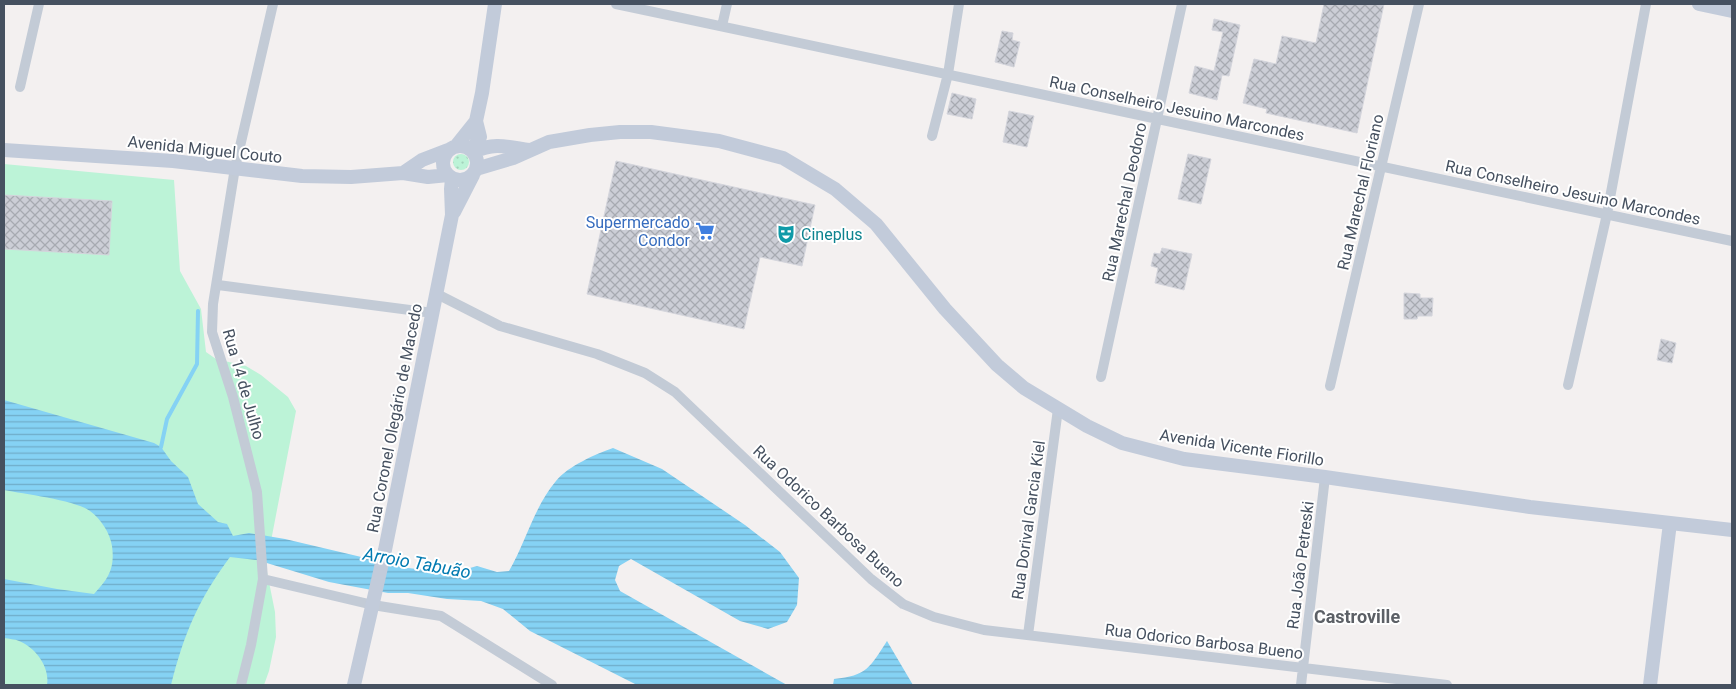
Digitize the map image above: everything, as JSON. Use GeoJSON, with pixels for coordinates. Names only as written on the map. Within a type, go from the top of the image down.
{"type":"FeatureCollection","features":[{"type":"Feature","properties":{"kind":"main road"},"geometry":{"type":"LineString","coordinates":[[473,151],[480,137],[476,121],[495,4]]}},
{"type":"Feature","properties":{"kind":"main road"},"geometry":{"type":"LineString","coordinates":[[1699,4],[1732,11]]}},
{"type":"Feature","properties":{"kind":"main road"},"geometry":{"type":"LineString","coordinates":[[474,172],[463,180],[450,177],[444,171],[443,160],[476,121]]}},
{"type":"Feature","properties":{"kind":"main road","name":"Avenida Vicente Fiorillo"},"geometry":{"type":"LineString","coordinates":[[474,172],[504,162],[549,142],[620,132],[651,132],[719,141],[782,158],[835,189],[876,224],[945,308],[997,365],[1024,388],[1087,426],[1122,443],[1184,459],[1325,477],[1530,507],[1732,530]]}},
{"type":"Feature","properties":{"kind":"main road"},"geometry":{"type":"LineString","coordinates":[[403,174],[422,160],[452,148],[462,145],[473,151],[477,159],[474,172],[452,215]]}},
{"type":"Feature","properties":{"kind":"main road"},"geometry":{"type":"LineString","coordinates":[[473,151],[486,146],[501,145],[529,150]]}},
{"type":"Feature","properties":{"kind":"main road","name":"Avenida Miguel Couto"},"geometry":{"type":"LineString","coordinates":[[4,150],[173,161],[325,177],[370,177],[403,174],[450,177]]}},
{"type":"Feature","properties":{"kind":"main road"},"geometry":{"type":"LineString","coordinates":[[450,177],[452,215]]}},
{"type":"Feature","properties":{"kind":"main road","name":"Rua Coronel Olegário de Macedo"},"geometry":{"type":"LineString","coordinates":[[354,685],[385,550],[452,215]]}},
{"type":"Feature","properties":{"kind":"main road"},"geometry":{"type":"LineString","coordinates":[[1650,685],[1670,523]]}},
{"type":"Feature","properties":{"kind":"street"},"geometry":{"type":"LineString","coordinates":[[20,87],[39,4]]}},
{"type":"Feature","properties":{"kind":"street","name":"Rua 14 de Julho"},"geometry":{"type":"LineString","coordinates":[[241,685],[251,646],[263,579],[257,492],[233,397],[212,332],[213,304],[218,286],[236,168],[273,4]]}},
{"type":"Feature","properties":{"kind":"street","name":"Rua Conselheiro Jesuino Marcondes"},"geometry":{"type":"LineString","coordinates":[[616,4],[1732,241]]}},
{"type":"Feature","properties":{"kind":"street"},"geometry":{"type":"LineString","coordinates":[[722,26],[727,4]]}},
{"type":"Feature","properties":{"kind":"street"},"geometry":{"type":"LineString","coordinates":[[932,136],[948,74],[959,4]]}},
{"type":"Feature","properties":{"kind":"street","name":"Rua Marechal Deodoro"},"geometry":{"type":"LineString","coordinates":[[1101,376],[1182,4]]}},
{"type":"Feature","properties":{"kind":"street","name":"Rua Marechal Floriano"},"geometry":{"type":"LineString","coordinates":[[1330,386],[1419,4]]}},
{"type":"Feature","properties":{"kind":"street"},"geometry":{"type":"LineString","coordinates":[[1568,385],[1608,214],[1646,4]]}},
{"type":"Feature","properties":{"kind":"street"},"geometry":{"type":"LineString","coordinates":[[218,286],[433,313]]}},
{"type":"Feature","properties":{"kind":"street","name":"Rua Odorico Barbosa Bueno"},"geometry":{"type":"LineString","coordinates":[[436,294],[500,326],[597,354],[645,373],[676,392],[871,579],[903,604],[934,618],[984,630],[1447,685]]}},
{"type":"Feature","properties":{"kind":"street","name":"Rua Dorival Garcia Kiel"},"geometry":{"type":"LineString","coordinates":[[1028,635],[1058,409]]}},
{"type":"Feature","properties":{"kind":"street","name":"Rua João Petreski"},"geometry":{"type":"LineString","coordinates":[[1301,685],[1325,477]]}},
{"type":"Feature","properties":{"kind":"street"},"geometry":{"type":"LineString","coordinates":[[263,579],[374,600],[441,616],[552,685]]}},
{"type":"Feature","properties":{"kind":"green space"},"geometry":{"type":"Polygon","coordinates":[[[461,154],[469,162],[461,170],[453,162],[461,154]]]}},
{"type":"Feature","properties":{"kind":"green space"},"geometry":{"type":"Polygon","coordinates":[[[4,164],[174,180],[180,271],[201,309],[206,352],[216,359],[246,366],[261,375],[288,397],[296,411],[266,567],[275,612],[276,637],[264,685],[4,685],[4,164]]]}},
{"type":"Feature","properties":{"kind":"water"},"geometry":{"type":"Polygon","coordinates":[[[4,400],[154,443],[161,447],[171,461],[188,477],[198,504],[218,522],[227,524],[233,536],[249,533],[285,539],[408,568],[452,573],[477,566],[497,572],[509,571],[536,513],[556,481],[568,470],[591,457],[613,448],[662,469],[745,525],[780,552],[799,578],[797,605],[787,622],[768,629],[740,621],[631,559],[619,566],[615,580],[620,591],[787,685],[637,685],[530,631],[503,609],[481,601],[447,599],[408,593],[388,593],[329,582],[257,560],[230,557],[209,588],[193,618],[171,685],[47,685],[44,665],[36,653],[19,641],[4,638],[4,579],[94,594],[104,583],[112,567],[112,546],[107,531],[101,522],[94,514],[83,507],[4,490],[4,400]]]}},
{"type":"Feature","properties":{"kind":"water"},"geometry":{"type":"Polygon","coordinates":[[[887,641],[913,685],[833,685],[834,679],[861,673],[866,669],[887,641]]]}},
{"type":"Feature","properties":{"kind":"building"},"geometry":{"type":"Polygon","coordinates":[[[1324,4],[1384,4],[1357,133],[1266,113],[1267,109],[1243,103],[1254,59],[1276,64],[1282,36],[1316,43],[1324,4]]]}},
{"type":"Feature","properties":{"kind":"building"},"geometry":{"type":"Polygon","coordinates":[[[1214,19],[1240,25],[1229,76],[1222,75],[1217,100],[1189,93],[1195,66],[1214,71],[1223,32],[1212,30],[1214,19]]]}},
{"type":"Feature","properties":{"kind":"building"},"geometry":{"type":"Polygon","coordinates":[[[1002,31],[1013,33],[1012,40],[1020,42],[1014,67],[995,62],[1002,31]]]}},
{"type":"Feature","properties":{"kind":"building"},"geometry":{"type":"Polygon","coordinates":[[[952,93],[976,99],[972,119],[947,114],[952,93]]]}},
{"type":"Feature","properties":{"kind":"building"},"geometry":{"type":"Polygon","coordinates":[[[1009,111],[1034,116],[1027,147],[1003,142],[1009,111]]]}},
{"type":"Feature","properties":{"kind":"building"},"geometry":{"type":"Polygon","coordinates":[[[1188,154],[1211,159],[1201,204],[1178,199],[1188,154]]]}},
{"type":"Feature","properties":{"kind":"building","name":"Supermercado Condor"},"geometry":{"type":"Polygon","coordinates":[[[616,161],[815,205],[802,266],[760,257],[744,329],[587,294],[616,161]]]}},
{"type":"Feature","properties":{"kind":"building"},"geometry":{"type":"Polygon","coordinates":[[[4,195],[112,201],[109,255],[4,249],[4,195]]]}},
{"type":"Feature","properties":{"kind":"building"},"geometry":{"type":"Polygon","coordinates":[[[1162,248],[1192,254],[1184,290],[1155,283],[1158,268],[1151,266],[1154,253],[1160,254],[1162,248]]]}},
{"type":"Feature","properties":{"kind":"building"},"geometry":{"type":"Polygon","coordinates":[[[1404,293],[1420,294],[1420,298],[1433,298],[1432,316],[1404,319],[1404,293]]]}},
{"type":"Feature","properties":{"kind":"building"},"geometry":{"type":"Polygon","coordinates":[[[1661,339],[1676,343],[1672,363],[1657,360],[1661,339]]]}},
{"type":"Feature","properties":{"kind":"waterway"},"geometry":{"type":"LineString","coordinates":[[161,447],[167,419],[197,364],[198,311]]}},
{"type":"Feature","properties":{"kind":"place","name":"Supermercado Condor"},"geometry":{"type":"Point","coordinates":[705,231]}},
{"type":"Feature","properties":{"kind":"place","name":"Cineplus"},"geometry":{"type":"Point","coordinates":[786,234]}},
{"type":"Feature","properties":{"kind":"district","name":"Castroville"},"geometry":{"type":"Point","coordinates":[1357,617]}},
{"type":"Feature","properties":{"kind":"water label","name":"Arroio Tabuão"},"geometry":{"type":"Point","coordinates":[417,563]}}]}
